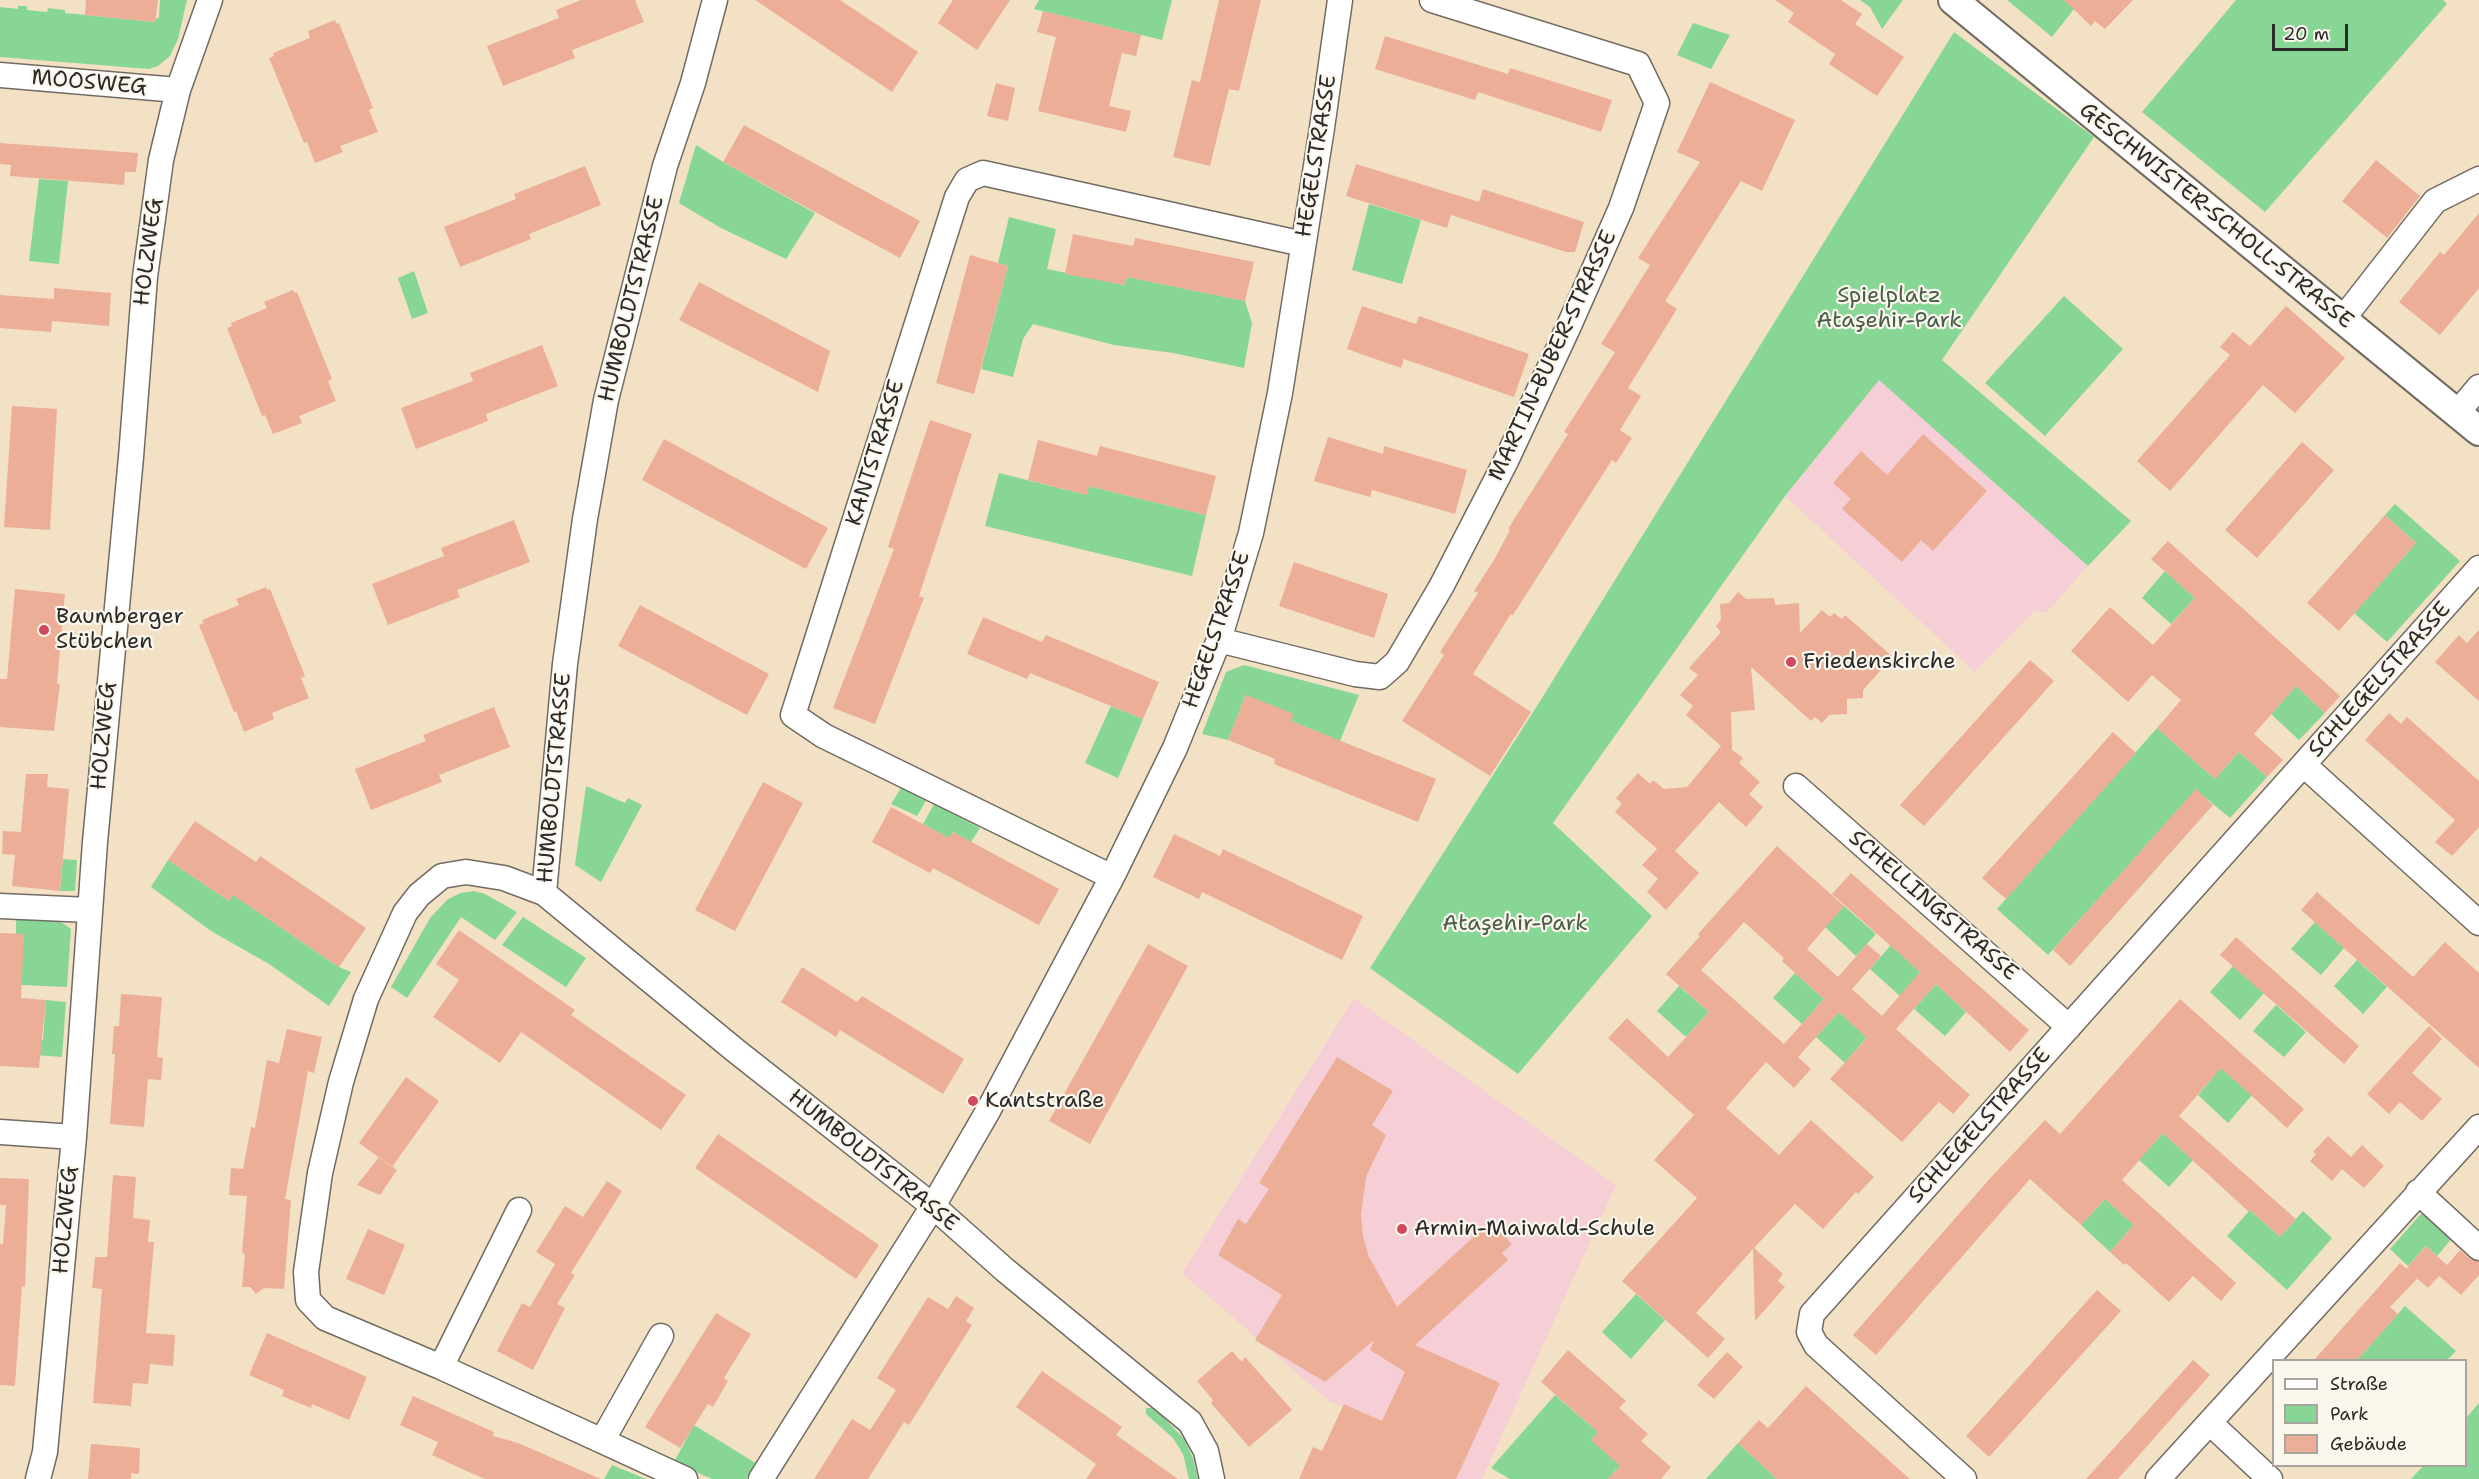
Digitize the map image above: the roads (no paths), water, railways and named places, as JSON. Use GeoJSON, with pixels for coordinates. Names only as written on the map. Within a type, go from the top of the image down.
{"type":"FeatureCollection","features":[{"type":"Feature","properties":{"kind":"street","name":"HOLZWEG"},"geometry":{"type":"LineString","coordinates":[[38,1479],[45,1452],[74,1137],[89,910],[145,278],[161,160],[178,90],[210,0]]}},
{"type":"Feature","properties":{"kind":"street","name":"HUMBOLDTSTRASSE"},"geometry":{"type":"LineString","coordinates":[[714,0],[693,83],[656,199],[606,400],[585,519],[565,664],[544,893],[736,1051],[933,1206],[990,1257],[1190,1422],[1206,1451],[1212,1479]]}},
{"type":"Feature","properties":{"kind":"street","name":"HEGELSTRASSE"},"geometry":{"type":"LineString","coordinates":[[761,1479],[933,1206],[983,1120],[1112,877],[1175,748],[1219,640],[1251,533],[1280,393],[1340,0]]}},
{"type":"Feature","properties":{"kind":"street","name":"MARTIN-BUBER-STRASSE"},"geometry":{"type":"LineString","coordinates":[[1219,640],[1355,674],[1380,677],[1397,662],[1441,587],[1506,461],[1568,328],[1621,208],[1657,103],[1638,64],[1432,0]]}},
{"type":"Feature","properties":{"kind":"street","name":"GESCHWISTER-SCHOLL-STRASSE"},"geometry":{"type":"LineString","coordinates":[[1953,0],[2479,431]]}},
{"type":"Feature","properties":{"kind":"street","name":"MOOSWEG"},"geometry":{"type":"LineString","coordinates":[[0,75],[178,90]]}},
{"type":"Feature","properties":{"kind":"street","name":"KANTSTRASSE"},"geometry":{"type":"LineString","coordinates":[[1112,877],[824,736],[793,715],[957,197],[967,180],[983,173],[1303,244]]}},
{"type":"Feature","properties":{"kind":"street"},"geometry":{"type":"LineString","coordinates":[[2342,320],[2435,201],[2479,179]]}},
{"type":"Feature","properties":{"kind":"street"},"geometry":{"type":"LineString","coordinates":[[2457,413],[2479,387]]}},
{"type":"Feature","properties":{"kind":"street","name":"SCHLEGELSTRASSE"},"geometry":{"type":"LineString","coordinates":[[1964,1479],[1816,1345],[1809,1332],[1812,1314],[2479,568]]}},
{"type":"Feature","properties":{"kind":"street","name":"SCHLEGELSTRASSE"},"geometry":{"type":"LineString","coordinates":[[2304,765],[2479,923]]}},
{"type":"Feature","properties":{"kind":"street","name":"SCHELLINGSTRASSE"},"geometry":{"type":"LineString","coordinates":[[1796,786],[2069,1027]]}},
{"type":"Feature","properties":{"kind":"street"},"geometry":{"type":"LineString","coordinates":[[544,893],[504,878],[466,872],[442,876],[419,895],[405,913],[393,935],[366,999],[341,1082],[320,1173],[306,1272],[308,1300],[325,1318],[441,1367],[686,1479]]}},
{"type":"Feature","properties":{"kind":"street"},"geometry":{"type":"LineString","coordinates":[[0,906],[89,910]]}},
{"type":"Feature","properties":{"kind":"street"},"geometry":{"type":"LineString","coordinates":[[2158,1479],[2479,1127]]}},
{"type":"Feature","properties":{"kind":"street"},"geometry":{"type":"LineString","coordinates":[[0,1132],[74,1137]]}},
{"type":"Feature","properties":{"kind":"street"},"geometry":{"type":"LineString","coordinates":[[2418,1192],[2479,1248]]}},
{"type":"Feature","properties":{"kind":"street"},"geometry":{"type":"LineString","coordinates":[[441,1367],[519,1210]]}},
{"type":"Feature","properties":{"kind":"street"},"geometry":{"type":"LineString","coordinates":[[602,1441],[661,1336]]}},
{"type":"Feature","properties":{"kind":"street"},"geometry":{"type":"LineString","coordinates":[[2210,1423],[2270,1479]]}},
{"type":"Feature","properties":{"kind":"place","name":"Baumberger Stübchen"},"geometry":{"type":"Point","coordinates":[44,630]}},
{"type":"Feature","properties":{"kind":"place","name":"Friedenskirche"},"geometry":{"type":"Point","coordinates":[1791,662]}},
{"type":"Feature","properties":{"kind":"place","name":"Kantstraße"},"geometry":{"type":"Point","coordinates":[973,1101]}},
{"type":"Feature","properties":{"kind":"place","name":"Armin-Maiwald-Schule"},"geometry":{"type":"Point","coordinates":[1402,1229]}},
{"type":"Feature","properties":{"kind":"park label","name":"Spielplatz Ataşehir-Park"},"geometry":{"type":"Point","coordinates":[1889,308]}},
{"type":"Feature","properties":{"kind":"park label","name":"Ataşehir-Park"},"geometry":{"type":"Point","coordinates":[1515,924]}}]}
